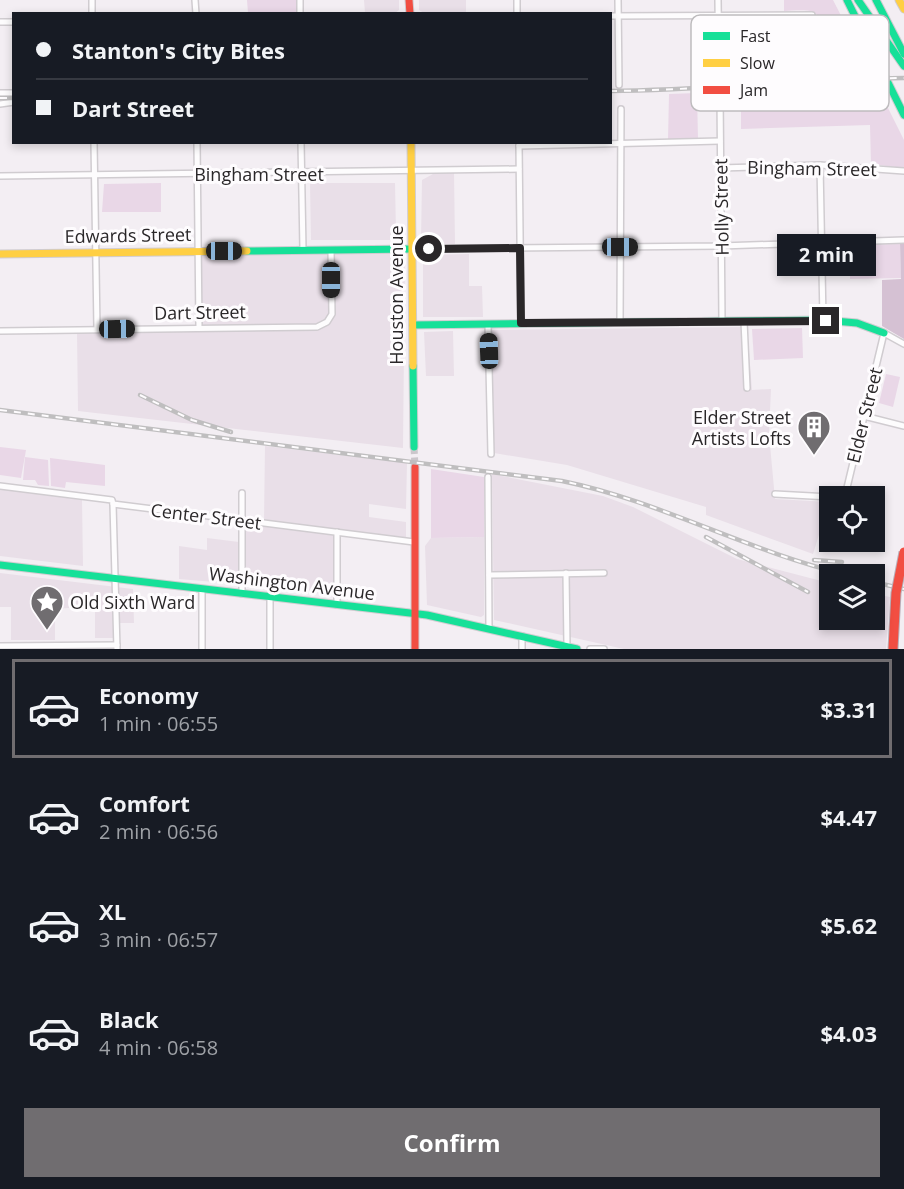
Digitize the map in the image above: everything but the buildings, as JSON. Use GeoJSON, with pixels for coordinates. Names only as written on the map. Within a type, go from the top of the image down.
{"type":"FeatureCollection","features":[{"type":"Feature","properties":{"kind":"main road"},"geometry":{"type":"LineString","coordinates":[[847,0],[854,15]]}},
{"type":"Feature","properties":{"kind":"main road"},"geometry":{"type":"LineString","coordinates":[[858,0],[868,15]]}},
{"type":"Feature","properties":{"kind":"main road"},"geometry":{"type":"LineString","coordinates":[[876,0],[884,15]]}},
{"type":"Feature","properties":{"kind":"main road"},"geometry":{"type":"LineString","coordinates":[[898,0],[904,9]]}},
{"type":"Feature","properties":{"kind":"main road"},"geometry":{"type":"LineString","coordinates":[[889,25],[904,54]]}},
{"type":"Feature","properties":{"kind":"main road"},"geometry":{"type":"LineString","coordinates":[[889,44],[904,66]]}},
{"type":"Feature","properties":{"kind":"main road"},"geometry":{"type":"LineString","coordinates":[[889,85],[904,115]]}},
{"type":"Feature","properties":{"kind":"main road","name":"Houston Avenue"},"geometry":{"type":"LineString","coordinates":[[411,144],[414,447]]}},
{"type":"Feature","properties":{"kind":"main road","name":"Edwards Street"},"geometry":{"type":"LineString","coordinates":[[0,254],[412,249]]}},
{"type":"Feature","properties":{"kind":"main road"},"geometry":{"type":"LineString","coordinates":[[413,325],[823,320],[857,323],[884,333]]}},
{"type":"Feature","properties":{"kind":"main road"},"geometry":{"type":"LineString","coordinates":[[415,467],[415,649]]}},
{"type":"Feature","properties":{"kind":"main road"},"geometry":{"type":"LineString","coordinates":[[893,649],[896,593],[904,552]]}},
{"type":"Feature","properties":{"kind":"main road","name":"Washington Avenue"},"geometry":{"type":"LineString","coordinates":[[0,565],[337,606],[415,613],[577,649]]}},
{"type":"Feature","properties":{"kind":"street"},"geometry":{"type":"LineString","coordinates":[[618,0],[619,85]]}},
{"type":"Feature","properties":{"kind":"street"},"geometry":{"type":"LineString","coordinates":[[718,0],[718,15],[812,15]]}},
{"type":"Feature","properties":{"kind":"street"},"geometry":{"type":"LineString","coordinates":[[612,16],[691,15]]}},
{"type":"Feature","properties":{"kind":"street"},"geometry":{"type":"LineString","coordinates":[[620,322],[621,109]]}},
{"type":"Feature","properties":{"kind":"street","name":"Holly Street"},"geometry":{"type":"LineString","coordinates":[[720,111],[722,321]]}},
{"type":"Feature","properties":{"kind":"street"},"geometry":{"type":"LineString","coordinates":[[612,143],[720,141]]}},
{"type":"Feature","properties":{"kind":"street"},"geometry":{"type":"LineString","coordinates":[[94,144],[96,329]]}},
{"type":"Feature","properties":{"kind":"street"},"geometry":{"type":"LineString","coordinates":[[197,144],[199,328]]}},
{"type":"Feature","properties":{"kind":"street"},"geometry":{"type":"LineString","coordinates":[[301,144],[303,250]]}},
{"type":"Feature","properties":{"kind":"street"},"geometry":{"type":"LineString","coordinates":[[519,144],[521,323]]}},
{"type":"Feature","properties":{"kind":"street"},"geometry":{"type":"LineString","coordinates":[[820,165],[823,320]]}},
{"type":"Feature","properties":{"kind":"street","name":"Bingham Street"},"geometry":{"type":"LineString","coordinates":[[720,168],[820,165],[904,171]]}},
{"type":"Feature","properties":{"kind":"street","name":"Bingham Street"},"geometry":{"type":"LineString","coordinates":[[0,176],[302,174],[519,169]]}},
{"type":"Feature","properties":{"kind":"street","name":"Edwards Street"},"geometry":{"type":"LineString","coordinates":[[412,249],[721,246],[904,240]]}},
{"type":"Feature","properties":{"kind":"street","name":"Dart Street"},"geometry":{"type":"LineString","coordinates":[[0,330],[318,327],[327,322],[332,314],[331,250]]}},
{"type":"Feature","properties":{"kind":"street"},"geometry":{"type":"LineString","coordinates":[[744,321],[747,388]]}},
{"type":"Feature","properties":{"kind":"street"},"geometry":{"type":"LineString","coordinates":[[488,324],[491,454]]}},
{"type":"Feature","properties":{"kind":"street"},"geometry":{"type":"LineString","coordinates":[[884,333],[904,344]]}},
{"type":"Feature","properties":{"kind":"street","name":"Elder Street"},"geometry":{"type":"LineString","coordinates":[[847,486],[884,333]]}},
{"type":"Feature","properties":{"kind":"street"},"geometry":{"type":"LineString","coordinates":[[864,416],[904,426]]}},
{"type":"Feature","properties":{"kind":"street"},"geometry":{"type":"LineString","coordinates":[[488,477],[489,628]]}},
{"type":"Feature","properties":{"kind":"street","name":"Center Street"},"geometry":{"type":"LineString","coordinates":[[0,486],[112,500],[113,504],[414,542]]}},
{"type":"Feature","properties":{"kind":"street"},"geometry":{"type":"LineString","coordinates":[[242,493],[242,594]]}},
{"type":"Feature","properties":{"kind":"street"},"geometry":{"type":"LineString","coordinates":[[775,494],[819,496]]}},
{"type":"Feature","properties":{"kind":"street"},"geometry":{"type":"LineString","coordinates":[[0,646],[117,647],[113,504]]}},
{"type":"Feature","properties":{"kind":"street"},"geometry":{"type":"LineString","coordinates":[[337,532],[337,606]]}},
{"type":"Feature","properties":{"kind":"street"},"geometry":{"type":"LineString","coordinates":[[566,573],[567,646]]}},
{"type":"Feature","properties":{"kind":"street"},"geometry":{"type":"LineString","coordinates":[[489,575],[604,573]]}},
{"type":"Feature","properties":{"kind":"street"},"geometry":{"type":"LineString","coordinates":[[202,589],[202,649]]}},
{"type":"Feature","properties":{"kind":"street"},"geometry":{"type":"LineString","coordinates":[[270,597],[270,649]]}},
{"type":"Feature","properties":{"kind":"street"},"geometry":{"type":"LineString","coordinates":[[522,636],[522,649]]}},
{"type":"Feature","properties":{"kind":"street"},"geometry":{"type":"LineString","coordinates":[[590,649],[604,649]]}},
{"type":"Feature","properties":{"kind":"shaded area"},"geometry":{"type":"Polygon","coordinates":[[[247,0],[296,0],[296,12],[248,12],[247,0]]]}},
{"type":"Feature","properties":{"kind":"shaded area"},"geometry":{"type":"Polygon","coordinates":[[[364,0],[399,0],[399,10],[396,12],[365,12],[364,0]]]}},
{"type":"Feature","properties":{"kind":"shaded area"},"geometry":{"type":"Polygon","coordinates":[[[419,0],[466,0],[466,12],[422,12],[419,10],[419,0]]]}},
{"type":"Feature","properties":{"kind":"shaded area"},"geometry":{"type":"Polygon","coordinates":[[[784,0],[833,0],[841,15],[817,15],[806,11],[784,11],[784,0]]]}},
{"type":"Feature","properties":{"kind":"shaded area"},"geometry":{"type":"Polygon","coordinates":[[[691,93],[691,111],[697,111],[698,140],[668,140],[669,94],[691,93]]]}},
{"type":"Feature","properties":{"kind":"shaded area"},"geometry":{"type":"Polygon","coordinates":[[[889,110],[904,140],[904,168],[871,164],[870,125],[741,129],[741,111],[889,110]]]}},
{"type":"Feature","properties":{"kind":"shaded area"},"geometry":{"type":"Polygon","coordinates":[[[454,173],[455,244],[425,244],[421,240],[422,180],[433,174],[454,173]]]}},
{"type":"Feature","properties":{"kind":"shaded area"},"geometry":{"type":"Polygon","coordinates":[[[161,183],[161,212],[102,212],[104,184],[161,183]]]}},
{"type":"Feature","properties":{"kind":"shaded area"},"geometry":{"type":"Polygon","coordinates":[[[310,183],[395,183],[396,232],[391,235],[390,240],[311,240],[310,183]]]}},
{"type":"Feature","properties":{"kind":"shaded area"},"geometry":{"type":"Polygon","coordinates":[[[904,242],[904,339],[882,326],[882,280],[901,279],[900,243],[904,242]]]}},
{"type":"Feature","properties":{"kind":"shaded area"},"geometry":{"type":"Polygon","coordinates":[[[900,244],[901,278],[850,279],[850,245],[900,244]]]}},
{"type":"Feature","properties":{"kind":"shaded area"},"geometry":{"type":"Polygon","coordinates":[[[405,250],[403,448],[78,411],[77,332],[200,330],[200,253],[405,250]]]}},
{"type":"Feature","properties":{"kind":"shaded area"},"geometry":{"type":"Polygon","coordinates":[[[469,254],[469,286],[482,286],[483,317],[423,317],[423,255],[469,254]]]}},
{"type":"Feature","properties":{"kind":"shaded area"},"geometry":{"type":"Polygon","coordinates":[[[747,327],[752,390],[771,389],[769,434],[775,499],[819,501],[819,534],[813,554],[706,515],[706,507],[567,465],[494,453],[492,330],[747,327]]]}},
{"type":"Feature","properties":{"kind":"shaded area"},"geometry":{"type":"Polygon","coordinates":[[[802,328],[803,358],[754,360],[752,329],[802,328]]]}},
{"type":"Feature","properties":{"kind":"shaded area"},"geometry":{"type":"Polygon","coordinates":[[[453,331],[454,376],[426,376],[424,332],[453,331]]]}},
{"type":"Feature","properties":{"kind":"shaded area"},"geometry":{"type":"Polygon","coordinates":[[[886,374],[900,377],[893,407],[879,403],[886,374]]]}},
{"type":"Feature","properties":{"kind":"shaded area"},"geometry":{"type":"Polygon","coordinates":[[[265,446],[407,463],[406,509],[369,504],[369,517],[406,522],[406,538],[264,521],[265,446]]]}},
{"type":"Feature","properties":{"kind":"shaded area"},"geometry":{"type":"Polygon","coordinates":[[[0,447],[26,450],[21,478],[0,475],[0,447]]]}},
{"type":"Feature","properties":{"kind":"shaded area"},"geometry":{"type":"Polygon","coordinates":[[[25,457],[48,460],[49,486],[38,485],[35,480],[23,480],[25,457]]]}},
{"type":"Feature","properties":{"kind":"shaded area"},"geometry":{"type":"Polygon","coordinates":[[[50,458],[105,465],[105,486],[66,482],[65,488],[51,486],[50,458]]]}},
{"type":"Feature","properties":{"kind":"shaded area"},"geometry":{"type":"Polygon","coordinates":[[[431,469],[484,477],[484,537],[431,538],[431,469]]]}},
{"type":"Feature","properties":{"kind":"shaded area"},"geometry":{"type":"Polygon","coordinates":[[[492,474],[603,496],[633,507],[737,559],[819,580],[819,630],[885,630],[885,596],[890,597],[886,649],[624,649],[494,620],[492,474]]]}},
{"type":"Feature","properties":{"kind":"shaded area"},"geometry":{"type":"Polygon","coordinates":[[[0,489],[82,500],[83,566],[0,556],[0,489]]]}},
{"type":"Feature","properties":{"kind":"shaded area"},"geometry":{"type":"Polygon","coordinates":[[[244,523],[333,533],[333,595],[243,585],[244,523]]]}},
{"type":"Feature","properties":{"kind":"shaded area"},"geometry":{"type":"Polygon","coordinates":[[[484,537],[484,615],[481,617],[427,605],[425,546],[431,538],[484,537]]]}},
{"type":"Feature","properties":{"kind":"shaded area"},"geometry":{"type":"Polygon","coordinates":[[[207,538],[239,542],[238,584],[179,579],[179,546],[207,550],[207,538]]]}},
{"type":"Feature","properties":{"kind":"shaded area"},"geometry":{"type":"Polygon","coordinates":[[[0,573],[133,589],[134,623],[119,623],[114,638],[95,638],[95,606],[55,609],[55,640],[11,640],[11,607],[0,607],[0,573]]]}},
{"type":"Feature","properties":{"kind":"tunnel"},"geometry":{"type":"LineString","coordinates":[[414,447],[415,467]]}},
{"type":"Feature","properties":{"kind":"railway"},"geometry":{"type":"LineString","coordinates":[[889,78],[904,78]]}},
{"type":"Feature","properties":{"kind":"railway"},"geometry":{"type":"LineString","coordinates":[[612,91],[691,89]]}},
{"type":"Feature","properties":{"kind":"railway"},"geometry":{"type":"LineString","coordinates":[[0,98],[12,98]]}},
{"type":"Feature","properties":{"kind":"railway"},"geometry":{"type":"LineString","coordinates":[[140,395],[192,420],[231,432]]}},
{"type":"Feature","properties":{"kind":"railway"},"geometry":{"type":"LineString","coordinates":[[0,410],[562,481],[634,501],[773,553],[819,567]]}},
{"type":"Feature","properties":{"kind":"railway"},"geometry":{"type":"LineString","coordinates":[[706,537],[808,592]]}},
{"type":"Feature","properties":{"kind":"railway"},"geometry":{"type":"LineString","coordinates":[[814,560],[842,562]]}},
{"type":"Feature","properties":{"kind":"railway"},"geometry":{"type":"LineString","coordinates":[[885,585],[904,589]]}},
{"type":"Feature","properties":{"kind":"traffic: fast"},"geometry":{"type":"LineString","coordinates":[[847,0],[854,15]]}},
{"type":"Feature","properties":{"kind":"traffic: fast"},"geometry":{"type":"LineString","coordinates":[[858,0],[868,15]]}},
{"type":"Feature","properties":{"kind":"traffic: fast"},"geometry":{"type":"LineString","coordinates":[[876,0],[884,15]]}},
{"type":"Feature","properties":{"kind":"traffic: fast"},"geometry":{"type":"LineString","coordinates":[[889,25],[904,54]]}},
{"type":"Feature","properties":{"kind":"traffic: fast"},"geometry":{"type":"LineString","coordinates":[[889,44],[904,66]]}},
{"type":"Feature","properties":{"kind":"traffic: fast"},"geometry":{"type":"LineString","coordinates":[[889,85],[904,115]]}},
{"type":"Feature","properties":{"kind":"traffic: fast"},"geometry":{"type":"LineString","coordinates":[[247,251],[412,249]]}},
{"type":"Feature","properties":{"kind":"traffic: fast"},"geometry":{"type":"LineString","coordinates":[[413,325],[823,320],[857,323],[884,333]]}},
{"type":"Feature","properties":{"kind":"traffic: fast"},"geometry":{"type":"LineString","coordinates":[[413,366],[414,447]]}},
{"type":"Feature","properties":{"kind":"traffic: fast"},"geometry":{"type":"LineString","coordinates":[[0,565],[427,615],[577,649]]}},
{"type":"Feature","properties":{"kind":"traffic: slow"},"geometry":{"type":"LineString","coordinates":[[899,0],[904,9]]}},
{"type":"Feature","properties":{"kind":"traffic: slow"},"geometry":{"type":"LineString","coordinates":[[411,144],[413,366]]}},
{"type":"Feature","properties":{"kind":"traffic: slow"},"geometry":{"type":"LineString","coordinates":[[0,254],[247,251]]}},
{"type":"Feature","properties":{"kind":"traffic: jam"},"geometry":{"type":"LineString","coordinates":[[409,0],[410,12]]}},
{"type":"Feature","properties":{"kind":"traffic: jam"},"geometry":{"type":"LineString","coordinates":[[415,467],[415,649]]}},
{"type":"Feature","properties":{"kind":"traffic: jam"},"geometry":{"type":"LineString","coordinates":[[893,649],[896,593],[904,552]]}},
{"type":"Feature","properties":{"kind":"place","name":"Elder Street Artists Lofts"},"geometry":{"type":"Point","coordinates":[814,456]}},
{"type":"Feature","properties":{"kind":"place","name":"Old Sixth Ward"},"geometry":{"type":"Point","coordinates":[47,631]}},
{"type":"Feature","properties":{"kind":"route"},"geometry":{"type":"LineString","coordinates":[[429,249],[520,248],[521,323],[826,321]]}}]}
